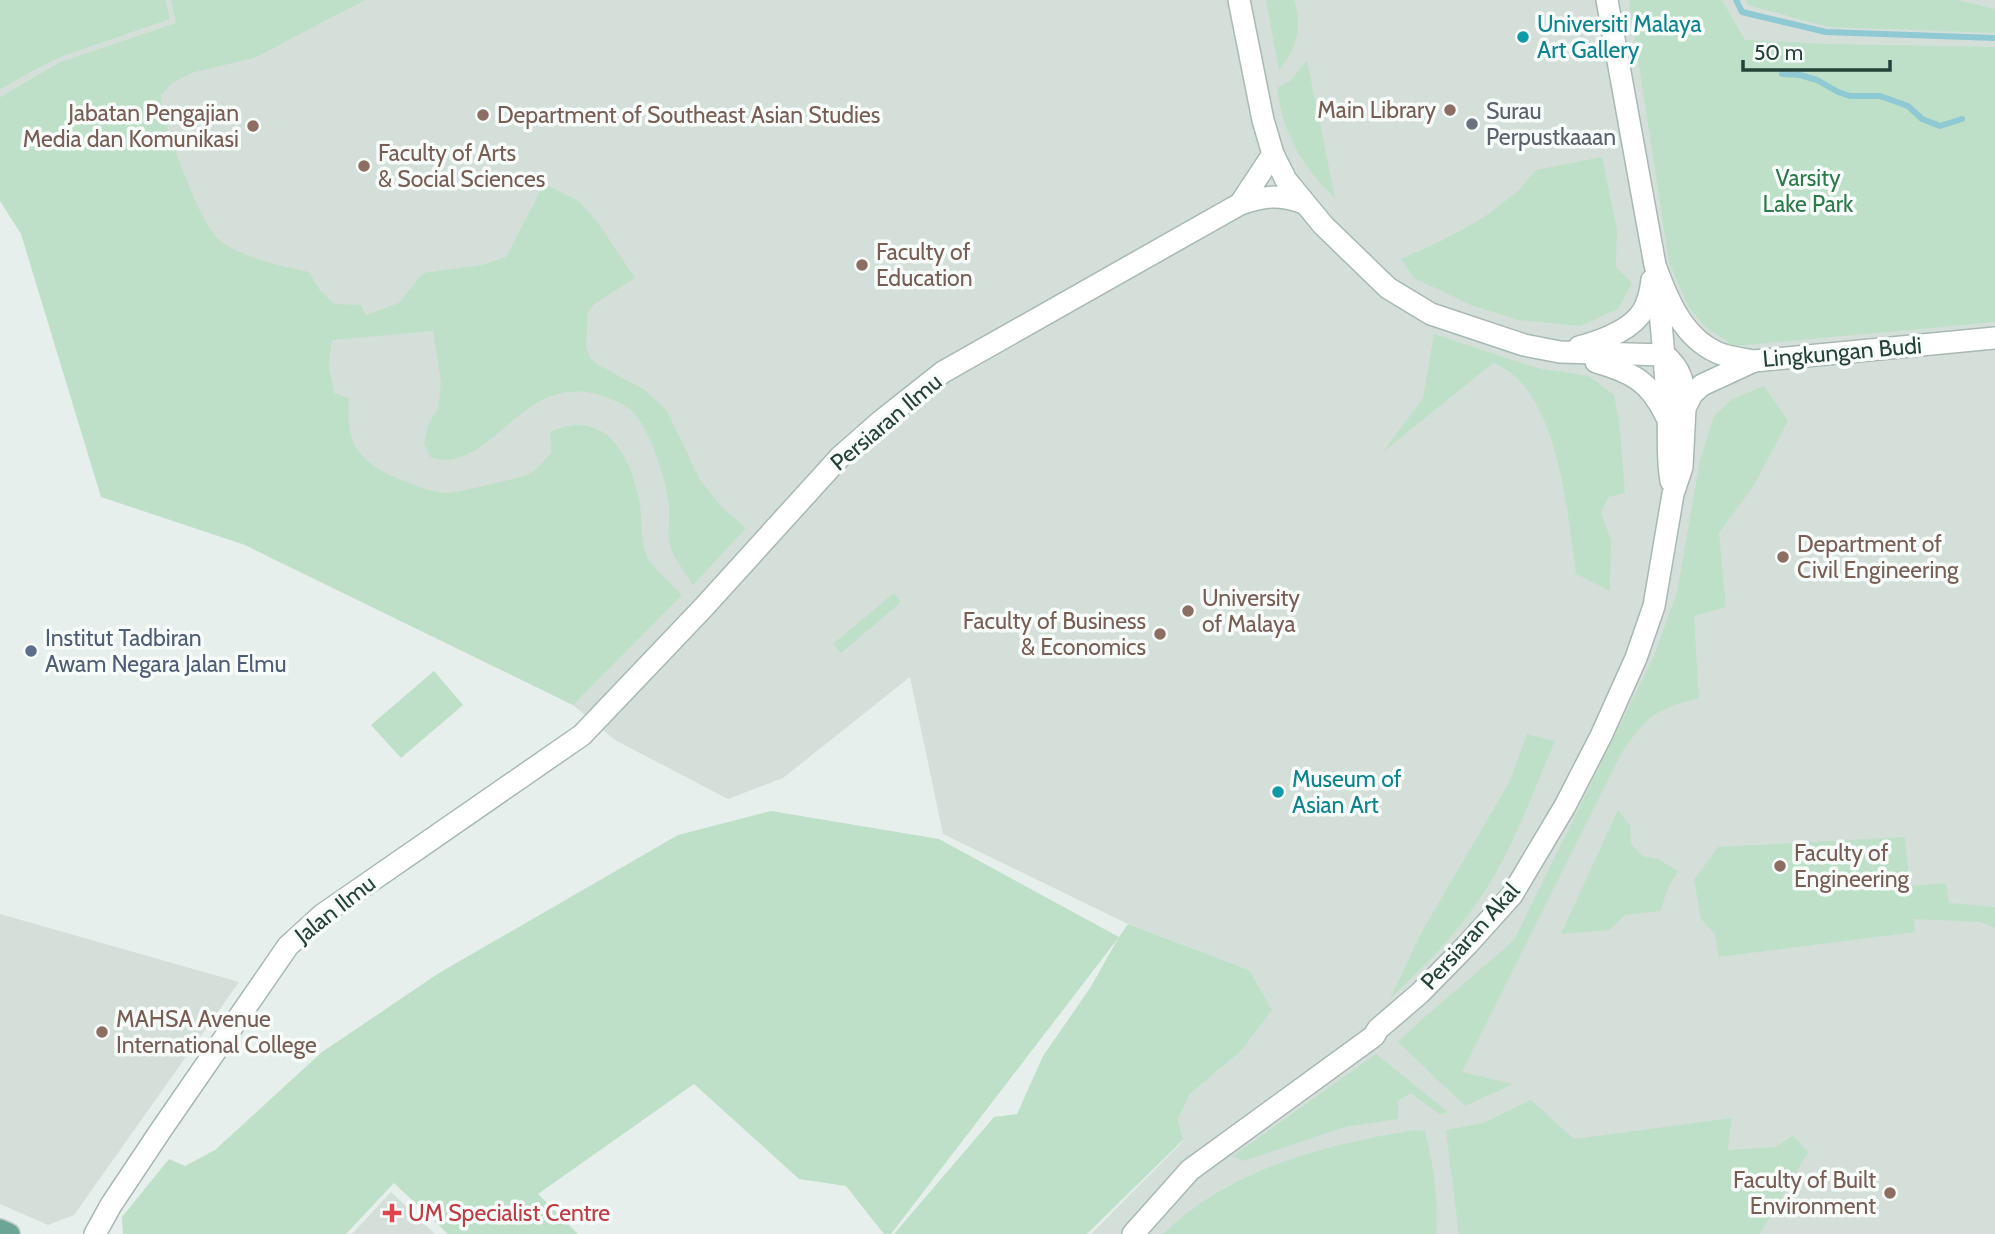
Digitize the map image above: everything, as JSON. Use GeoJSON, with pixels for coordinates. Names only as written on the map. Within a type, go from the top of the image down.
{"type":"FeatureCollection","features":[{"type":"Feature","properties":{"kind":"main road"},"geometry":{"type":"LineString","coordinates":[[0,1230],[9,1234]]}},
{"type":"Feature","properties":{"kind":"street"},"geometry":{"type":"LineString","coordinates":[[1239,0],[1262,120],[1273,154],[1286,180],[1322,225],[1388,288],[1431,314],[1459,325],[1524,345],[1621,369],[1638,378],[1660,402],[1677,414],[1692,394],[1702,386],[1754,361]]}},
{"type":"Feature","properties":{"kind":"street","name":"Lingkungan Budi"},"geometry":{"type":"LineString","coordinates":[[1607,0],[1655,265],[1665,355]]}},
{"type":"Feature","properties":{"kind":"street","name":"Persiaran Ilmu"},"geometry":{"type":"LineString","coordinates":[[1240,204],[1273,154]]}},
{"type":"Feature","properties":{"kind":"street","name":"Persiaran Ilmu"},"geometry":{"type":"LineString","coordinates":[[596,720],[704,608],[840,457],[943,372],[1240,204],[1264,197],[1285,196],[1304,203]]}},
{"type":"Feature","properties":{"kind":"street"},"geometry":{"type":"LineString","coordinates":[[1560,352],[1598,342],[1633,323],[1647,305],[1655,265]]}},
{"type":"Feature","properties":{"kind":"street","name":"Lingkungan Budi"},"geometry":{"type":"LineString","coordinates":[[1655,265],[1667,299],[1702,344],[1718,353],[1754,361],[1995,338]]}},
{"type":"Feature","properties":{"kind":"street"},"geometry":{"type":"LineString","coordinates":[[1560,352],[1665,355]]}},
{"type":"Feature","properties":{"kind":"street","name":"Persiaran Akal"},"geometry":{"type":"LineString","coordinates":[[1133,1234],[1190,1170],[1374,1036],[1467,945],[1512,895],[1565,806],[1636,658],[1654,607],[1673,494],[1668,463],[1677,414],[1665,355]]}},
{"type":"Feature","properties":{"kind":"street","name":"Jalan Ilmu"},"geometry":{"type":"LineString","coordinates":[[94,1234],[161,1130],[288,946],[322,915],[582,734],[596,720]]}},
{"type":"Feature","properties":{"kind":"shaded area","name":"University of Malaya"},"geometry":{"type":"Polygon","coordinates":[[[0,0],[1995,0],[1995,1234],[1091,1234],[1183,1141],[1178,1119],[1190,1094],[1240,1052],[1249,970],[1128,924],[943,834],[910,677],[783,778],[728,799],[615,740],[573,705],[245,545],[58,63],[0,97],[0,0]]]}},
{"type":"Feature","properties":{"kind":"shaded area","name":"MAHSA Avenue International College"},"geometry":{"type":"Polygon","coordinates":[[[0,914],[239,982],[74,1215],[48,1225],[0,1204],[0,914]]]}},
{"type":"Feature","properties":{"kind":"shaded area","name":"UM Specialist Centre"},"geometry":{"type":"Polygon","coordinates":[[[391,1192],[435,1234],[352,1234],[391,1192]]]}},
{"type":"Feature","properties":{"kind":"green space"},"geometry":{"type":"Polygon","coordinates":[[[0,0],[165,0],[170,19],[57,58],[0,89],[0,0]]]}},
{"type":"Feature","properties":{"kind":"green space"},"geometry":{"type":"Polygon","coordinates":[[[171,0],[365,0],[254,58],[191,73],[173,82],[161,95],[162,112],[196,202],[214,234],[223,243],[276,265],[309,272],[319,289],[334,304],[361,305],[366,315],[399,303],[423,273],[482,265],[506,257],[544,184],[579,201],[599,224],[635,278],[594,304],[588,312],[586,347],[590,358],[645,390],[667,411],[700,480],[720,505],[746,528],[693,585],[671,549],[667,495],[657,456],[640,420],[626,407],[600,395],[572,392],[548,398],[527,410],[471,453],[451,459],[430,457],[424,444],[428,425],[438,408],[441,383],[433,331],[332,340],[329,365],[334,393],[349,398],[350,428],[358,450],[375,466],[406,482],[448,493],[527,475],[551,453],[550,432],[569,426],[585,425],[600,430],[621,451],[635,483],[648,559],[682,595],[573,705],[245,545],[101,497],[21,234],[0,201],[0,97],[58,63],[176,23],[171,0]]]}},
{"type":"Feature","properties":{"kind":"green space"},"geometry":{"type":"Polygon","coordinates":[[[1266,0],[1294,0],[1297,10],[1297,37],[1279,70],[1266,0]]]}},
{"type":"Feature","properties":{"kind":"green space","name":"Varsity Lake Park"},"geometry":{"type":"Polygon","coordinates":[[[1629,0],[1722,0],[1745,40],[1995,47],[1995,322],[1734,346],[1704,326],[1688,306],[1669,262],[1629,0]]]}},
{"type":"Feature","properties":{"kind":"green space"},"geometry":{"type":"Polygon","coordinates":[[[1746,0],[1958,0],[1995,9],[1995,33],[1828,27],[1748,5],[1746,0]]]}},
{"type":"Feature","properties":{"kind":"green space"},"geometry":{"type":"Polygon","coordinates":[[[1307,60],[1335,198],[1304,162],[1289,134],[1280,104],[1277,88],[1290,81],[1307,60]]]}},
{"type":"Feature","properties":{"kind":"green space"},"geometry":{"type":"Polygon","coordinates":[[[1602,157],[1617,229],[1616,267],[1632,283],[1618,309],[1580,326],[1518,320],[1471,305],[1414,278],[1401,259],[1483,218],[1518,191],[1536,170],[1602,157]]]}},
{"type":"Feature","properties":{"kind":"green space"},"geometry":{"type":"Polygon","coordinates":[[[1434,334],[1537,368],[1589,376],[1614,395],[1619,420],[1625,493],[1608,497],[1601,513],[1611,540],[1610,591],[1576,574],[1563,487],[1546,425],[1533,398],[1515,377],[1493,363],[1383,452],[1423,398],[1434,334]]]}},
{"type":"Feature","properties":{"kind":"green space"},"geometry":{"type":"Polygon","coordinates":[[[1764,386],[1788,421],[1754,485],[1719,533],[1726,607],[1694,616],[1699,698],[1671,706],[1652,716],[1621,754],[1462,1072],[1513,1084],[1465,1106],[1398,1042],[1514,940],[1654,656],[1677,592],[1700,460],[1714,416],[1732,399],[1764,386]]]}},
{"type":"Feature","properties":{"kind":"green space"},"geometry":{"type":"Polygon","coordinates":[[[894,593],[901,602],[841,653],[833,644],[894,593]]]}},
{"type":"Feature","properties":{"kind":"green space"},"geometry":{"type":"Polygon","coordinates":[[[434,671],[463,705],[401,758],[371,725],[434,671]]]}},
{"type":"Feature","properties":{"kind":"green space"},"geometry":{"type":"Polygon","coordinates":[[[1527,734],[1555,741],[1500,866],[1457,930],[1390,999],[1421,933],[1510,781],[1527,734]]]}},
{"type":"Feature","properties":{"kind":"green space"},"geometry":{"type":"Polygon","coordinates":[[[1618,810],[1630,826],[1631,844],[1642,856],[1658,859],[1678,871],[1668,888],[1660,911],[1625,915],[1609,930],[1561,934],[1618,810]]]}},
{"type":"Feature","properties":{"kind":"green space"},"geometry":{"type":"Polygon","coordinates":[[[771,811],[939,839],[1119,937],[891,1234],[884,1234],[846,1186],[799,1179],[694,1084],[538,1194],[578,1234],[448,1234],[394,1183],[346,1234],[123,1234],[122,1217],[169,1159],[185,1166],[215,1150],[322,1052],[439,973],[678,835],[771,811]]]}},
{"type":"Feature","properties":{"kind":"green space"},"geometry":{"type":"Polygon","coordinates":[[[1905,837],[1910,886],[1946,883],[1949,903],[1995,907],[1995,928],[1980,922],[1914,919],[1915,932],[1719,957],[1715,934],[1701,919],[1694,880],[1718,847],[1905,837]]]}},
{"type":"Feature","properties":{"kind":"green space"},"geometry":{"type":"Polygon","coordinates":[[[1128,924],[1249,970],[1272,1010],[1240,1052],[1190,1094],[1178,1119],[1183,1140],[1087,1234],[894,1234],[994,1117],[1017,1114],[1043,1056],[1090,988],[1128,924]]]}},
{"type":"Feature","properties":{"kind":"green space"},"geometry":{"type":"Polygon","coordinates":[[[1376,1054],[1448,1112],[1440,1115],[1411,1093],[1398,1101],[1398,1119],[1345,1127],[1244,1161],[1233,1156],[1376,1054]]]}},
{"type":"Feature","properties":{"kind":"green space"},"geometry":{"type":"Polygon","coordinates":[[[1531,1100],[1574,1139],[1732,1118],[1728,1150],[1776,1147],[1793,1135],[1808,1152],[1760,1234],[1459,1234],[1446,1130],[1483,1123],[1531,1100]]]}},
{"type":"Feature","properties":{"kind":"green space"},"geometry":{"type":"Polygon","coordinates":[[[1415,1130],[1425,1131],[1431,1156],[1436,1195],[1436,1234],[1163,1234],[1218,1192],[1280,1163],[1347,1143],[1415,1130]]]}},
{"type":"Feature","properties":{"kind":"waterway"},"geometry":{"type":"LineString","coordinates":[[1736,0],[1742,12],[1826,32],[1995,38]]}},
{"type":"Feature","properties":{"kind":"waterway"},"geometry":{"type":"LineString","coordinates":[[1782,74],[1817,80],[1850,96],[1880,96],[1908,106],[1922,119],[1940,126],[1962,119]]}},
{"type":"Feature","properties":{"kind":"place","name":"Universiti Malaya Art Gallery"},"geometry":{"type":"Point","coordinates":[1523,37]}},
{"type":"Feature","properties":{"kind":"place","name":"Main Library"},"geometry":{"type":"Point","coordinates":[1450,110]}},
{"type":"Feature","properties":{"kind":"place","name":"Department of Southeast Asian Studies"},"geometry":{"type":"Point","coordinates":[483,115]}},
{"type":"Feature","properties":{"kind":"place","name":"Surau Perpustkaaan"},"geometry":{"type":"Point","coordinates":[1472,124]}},
{"type":"Feature","properties":{"kind":"place","name":"Jabatan Pengajian Media dan Komunikasi"},"geometry":{"type":"Point","coordinates":[253,126]}},
{"type":"Feature","properties":{"kind":"place","name":"Faculty of Arts & Social Sciences"},"geometry":{"type":"Point","coordinates":[364,166]}},
{"type":"Feature","properties":{"kind":"place","name":"Faculty of Education"},"geometry":{"type":"Point","coordinates":[862,265]}},
{"type":"Feature","properties":{"kind":"place","name":"Department of Civil Engineering"},"geometry":{"type":"Point","coordinates":[1783,557]}},
{"type":"Feature","properties":{"kind":"place","name":"University of Malaya"},"geometry":{"type":"Point","coordinates":[1188,611]}},
{"type":"Feature","properties":{"kind":"place","name":"Faculty of Business & Economics"},"geometry":{"type":"Point","coordinates":[1160,634]}},
{"type":"Feature","properties":{"kind":"place","name":"Institut Tadbiran Awam Negara Jalan Elmu"},"geometry":{"type":"Point","coordinates":[31,651]}},
{"type":"Feature","properties":{"kind":"place","name":"Museum of Asian Art"},"geometry":{"type":"Point","coordinates":[1278,792]}},
{"type":"Feature","properties":{"kind":"place","name":"Faculty of Engineering"},"geometry":{"type":"Point","coordinates":[1780,866]}},
{"type":"Feature","properties":{"kind":"place","name":"MAHSA Avenue International College"},"geometry":{"type":"Point","coordinates":[102,1032]}},
{"type":"Feature","properties":{"kind":"place","name":"Faculty of Built Environment"},"geometry":{"type":"Point","coordinates":[1890,1193]}},
{"type":"Feature","properties":{"kind":"place","name":"UM Specialist Centre"},"geometry":{"type":"Point","coordinates":[392,1213]}}]}
